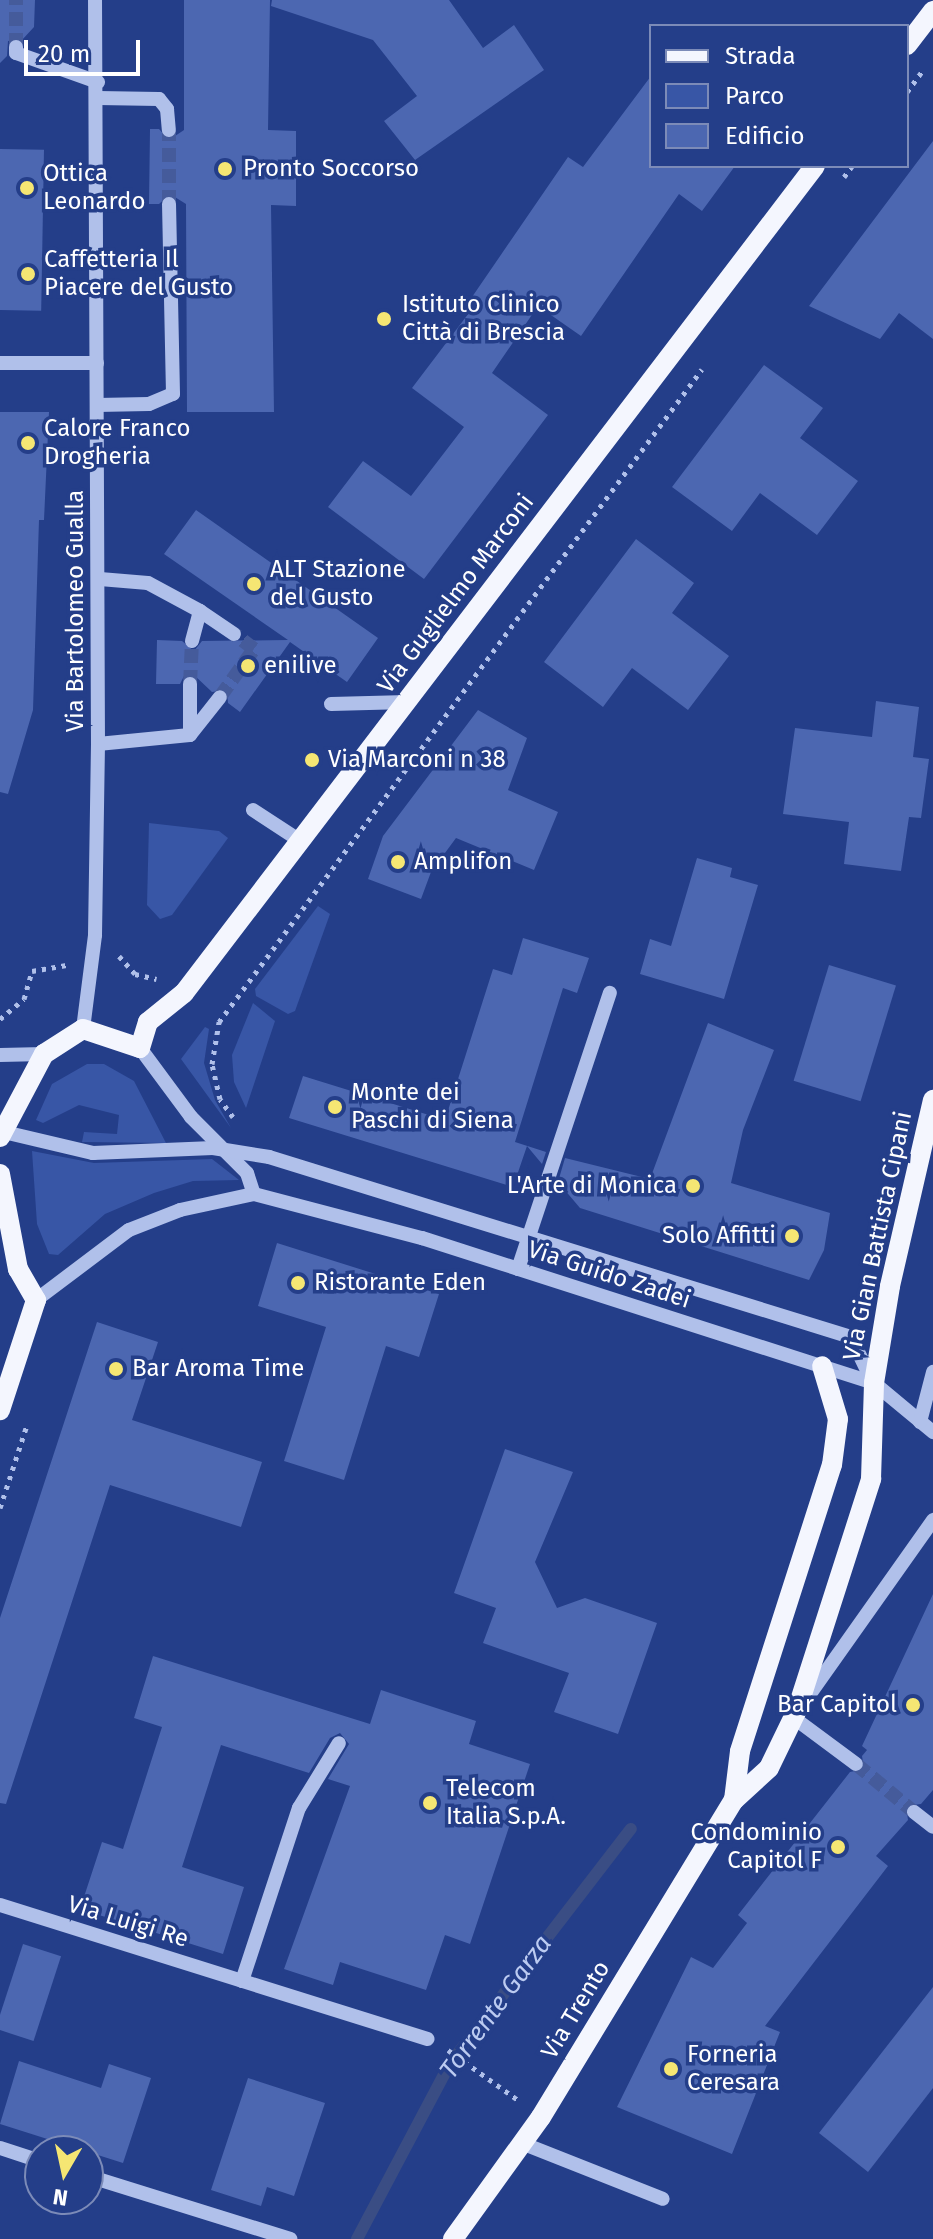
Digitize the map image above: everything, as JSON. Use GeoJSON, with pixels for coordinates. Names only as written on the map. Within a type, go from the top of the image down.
{"type":"FeatureCollection","features":[{"type":"Feature","properties":{"kind":"main road"},"geometry":{"type":"LineString","coordinates":[[909,42],[933,11]]}},
{"type":"Feature","properties":{"kind":"main road","name":"Via Guglielmo Marconi"},"geometry":{"type":"LineString","coordinates":[[140,1048],[148,1022],[184,993],[813,168]]}},
{"type":"Feature","properties":{"kind":"main road"},"geometry":{"type":"LineString","coordinates":[[1,1133],[44,1054],[83,1029],[140,1048]]}},
{"type":"Feature","properties":{"kind":"main road","name":"Via Gian Battista Cipani"},"geometry":{"type":"LineString","coordinates":[[874,1383],[890,1286],[933,1100]]}},
{"type":"Feature","properties":{"kind":"main road"},"geometry":{"type":"LineString","coordinates":[[0,1174],[18,1269],[36,1300],[0,1410]]}},
{"type":"Feature","properties":{"kind":"main road","name":"Via Trento"},"geometry":{"type":"LineString","coordinates":[[734,1800],[740,1751],[832,1465],[838,1419],[822,1366]]}},
{"type":"Feature","properties":{"kind":"main road","name":"Via Trento"},"geometry":{"type":"LineString","coordinates":[[453,2239],[524,2144],[734,1800],[769,1768],[795,1714],[871,1479],[874,1383]]}},
{"type":"Feature","properties":{"kind":"street","name":"Via Bartolomeo Gualla"},"geometry":{"type":"LineString","coordinates":[[83,1029],[95,935],[100,579],[95,0]]}},
{"type":"Feature","properties":{"kind":"street"},"geometry":{"type":"LineString","coordinates":[[16,47],[16,53],[98,82]]}},
{"type":"Feature","properties":{"kind":"street"},"geometry":{"type":"LineString","coordinates":[[98,98],[159,99],[167,109],[169,130]]}},
{"type":"Feature","properties":{"kind":"street"},"geometry":{"type":"LineString","coordinates":[[97,405],[149,404],[173,394],[169,204]]}},
{"type":"Feature","properties":{"kind":"street"},"geometry":{"type":"LineString","coordinates":[[0,363],[97,363]]}},
{"type":"Feature","properties":{"kind":"street"},"geometry":{"type":"LineString","coordinates":[[100,579],[148,583],[200,611],[234,634]]}},
{"type":"Feature","properties":{"kind":"street"},"geometry":{"type":"LineString","coordinates":[[192,641],[200,611]]}},
{"type":"Feature","properties":{"kind":"street"},"geometry":{"type":"LineString","coordinates":[[190,684],[190,735]]}},
{"type":"Feature","properties":{"kind":"street"},"geometry":{"type":"LineString","coordinates":[[98,744],[190,735],[220,697]]}},
{"type":"Feature","properties":{"kind":"street"},"geometry":{"type":"LineString","coordinates":[[331,704],[407,702]]}},
{"type":"Feature","properties":{"kind":"street"},"geometry":{"type":"LineString","coordinates":[[253,810],[299,840]]}},
{"type":"Feature","properties":{"kind":"street"},"geometry":{"type":"LineString","coordinates":[[518,1269],[610,993]]}},
{"type":"Feature","properties":{"kind":"street"},"geometry":{"type":"LineString","coordinates":[[36,1300],[129,1230],[180,1210],[254,1194],[247,1173],[191,1117],[140,1048]]}},
{"type":"Feature","properties":{"kind":"street"},"geometry":{"type":"LineString","coordinates":[[0,1055],[44,1054]]}},
{"type":"Feature","properties":{"kind":"street"},"geometry":{"type":"LineString","coordinates":[[1,1133],[93,1153],[254,1153],[851,1337],[874,1383]]}},
{"type":"Feature","properties":{"kind":"street","name":"Via Guido Zadei"},"geometry":{"type":"LineString","coordinates":[[254,1194],[518,1269],[874,1383],[933,1432]]}},
{"type":"Feature","properties":{"kind":"street"},"geometry":{"type":"LineString","coordinates":[[920,1422],[933,1372]]}},
{"type":"Feature","properties":{"kind":"street","name":"Via Trento"},"geometry":{"type":"LineString","coordinates":[[795,1714],[933,1520]]}},
{"type":"Feature","properties":{"kind":"street"},"geometry":{"type":"LineString","coordinates":[[795,1714],[856,1764]]}},
{"type":"Feature","properties":{"kind":"street"},"geometry":{"type":"LineString","coordinates":[[242,1981],[299,1808],[339,1743]]}},
{"type":"Feature","properties":{"kind":"street"},"geometry":{"type":"LineString","coordinates":[[914,1812],[933,1827]]}},
{"type":"Feature","properties":{"kind":"street","name":"Via Luigi Re"},"geometry":{"type":"LineString","coordinates":[[0,1905],[433,2041]]}},
{"type":"Feature","properties":{"kind":"street"},"geometry":{"type":"LineString","coordinates":[[524,2144],[663,2199]]}},
{"type":"Feature","properties":{"kind":"street"},"geometry":{"type":"LineString","coordinates":[[0,2148],[24,2156]]}},
{"type":"Feature","properties":{"kind":"street"},"geometry":{"type":"LineString","coordinates":[[104,2181],[290,2239]]}},
{"type":"Feature","properties":{"kind":"path"},"geometry":{"type":"LineString","coordinates":[[843,179],[851,168]]}},
{"type":"Feature","properties":{"kind":"path"},"geometry":{"type":"LineString","coordinates":[[254,1153],[260,1139],[237,1123],[220,1099],[212,1064],[219,1022],[710,357]]}},
{"type":"Feature","properties":{"kind":"path"},"geometry":{"type":"LineString","coordinates":[[0,1508],[29,1419]]}},
{"type":"Feature","properties":{"kind":"path"},"geometry":{"type":"LineString","coordinates":[[433,2041],[469,2063],[541,2117]]}},
{"type":"Feature","properties":{"kind":"green space"},"geometry":{"type":"Polygon","coordinates":[[[149,823],[219,831],[228,838],[172,915],[160,919],[147,905],[149,823]]]}},
{"type":"Feature","properties":{"kind":"green space"},"geometry":{"type":"Polygon","coordinates":[[[318,906],[330,914],[295,1011],[288,1014],[256,996],[255,989],[318,906]]]}},
{"type":"Feature","properties":{"kind":"green space"},"geometry":{"type":"Polygon","coordinates":[[[253,1003],[275,1021],[246,1108],[234,1082],[232,1055],[253,1003]]]}},
{"type":"Feature","properties":{"kind":"green space"},"geometry":{"type":"Polygon","coordinates":[[[205,1027],[209,1029],[204,1063],[215,1100],[231,1128],[181,1059],[205,1027]]]}},
{"type":"Feature","properties":{"kind":"green space"},"geometry":{"type":"Polygon","coordinates":[[[87,1064],[104,1064],[134,1081],[166,1143],[82,1142],[84,1132],[117,1134],[119,1115],[79,1105],[43,1123],[36,1120],[52,1084],[87,1064]]]}},
{"type":"Feature","properties":{"kind":"green space"},"geometry":{"type":"Polygon","coordinates":[[[32,1151],[94,1163],[212,1159],[239,1180],[193,1181],[154,1193],[105,1214],[58,1255],[49,1254],[37,1224],[32,1151]]]}},
{"type":"Feature","properties":{"kind":"building"},"geometry":{"type":"Polygon","coordinates":[[[0,0],[35,0],[34,27],[22,40],[8,41],[7,56],[0,63],[0,0]]]}},
{"type":"Feature","properties":{"kind":"building"},"geometry":{"type":"Polygon","coordinates":[[[184,0],[270,0],[268,130],[296,131],[296,206],[271,205],[274,412],[187,412],[186,204],[170,194],[159,204],[149,204],[150,129],[159,129],[169,140],[184,130],[184,0]]]}},
{"type":"Feature","properties":{"kind":"building"},"geometry":{"type":"Polygon","coordinates":[[[272,0],[449,0],[483,48],[514,25],[544,70],[415,160],[384,121],[417,96],[373,40],[271,6],[272,0]]]}},
{"type":"Feature","properties":{"kind":"building"},"geometry":{"type":"Polygon","coordinates":[[[649,79],[649,168],[734,168],[702,211],[679,194],[581,336],[538,306],[492,373],[548,415],[424,579],[328,507],[363,461],[411,496],[464,427],[412,388],[478,301],[472,297],[568,157],[583,167],[649,79]]]}},
{"type":"Feature","properties":{"kind":"building"},"geometry":{"type":"Polygon","coordinates":[[[933,141],[933,339],[899,313],[880,339],[809,306],[933,141]]]}},
{"type":"Feature","properties":{"kind":"building"},"geometry":{"type":"Polygon","coordinates":[[[0,149],[44,150],[41,311],[0,310],[0,149]]]}},
{"type":"Feature","properties":{"kind":"building"},"geometry":{"type":"Polygon","coordinates":[[[764,365],[823,408],[800,438],[858,481],[817,535],[760,493],[732,531],[672,487],[764,365]]]}},
{"type":"Feature","properties":{"kind":"building"},"geometry":{"type":"Polygon","coordinates":[[[0,412],[49,412],[44,520],[39,520],[33,710],[8,794],[0,792],[0,412]]]}},
{"type":"Feature","properties":{"kind":"building","name":"ALT Stazione del Gusto"},"geometry":{"type":"Polygon","coordinates":[[[196,510],[378,638],[347,682],[290,642],[240,712],[228,703],[227,690],[212,692],[194,675],[184,676],[180,684],[156,684],[157,640],[182,641],[194,651],[202,641],[288,640],[164,554],[196,510]]]}},
{"type":"Feature","properties":{"kind":"building"},"geometry":{"type":"Polygon","coordinates":[[[636,539],[694,583],[672,613],[729,656],[688,710],[632,668],[603,707],[544,662],[636,539]]]}},
{"type":"Feature","properties":{"kind":"building"},"geometry":{"type":"Polygon","coordinates":[[[876,701],[919,707],[913,757],[929,759],[921,818],[909,817],[901,871],[844,864],[849,822],[783,814],[795,728],[872,737],[876,701]]]}},
{"type":"Feature","properties":{"kind":"building"},"geometry":{"type":"Polygon","coordinates":[[[478,710],[527,738],[508,790],[558,812],[534,870],[456,838],[431,872],[421,899],[368,879],[383,836],[478,710]]]}},
{"type":"Feature","properties":{"kind":"building"},"geometry":{"type":"Polygon","coordinates":[[[697,858],[732,868],[730,877],[758,885],[724,999],[640,974],[650,939],[671,946],[697,858]]]}},
{"type":"Feature","properties":{"kind":"building"},"geometry":{"type":"Polygon","coordinates":[[[523,938],[589,958],[577,993],[563,988],[515,1142],[546,1152],[542,1164],[527,1146],[513,1187],[289,1118],[303,1076],[445,1120],[493,969],[512,975],[523,938]]]}},
{"type":"Feature","properties":{"kind":"building"},"geometry":{"type":"Polygon","coordinates":[[[829,965],[896,985],[861,1101],[794,1081],[829,965]]]}},
{"type":"Feature","properties":{"kind":"building"},"geometry":{"type":"Polygon","coordinates":[[[708,1023],[774,1050],[743,1130],[731,1183],[830,1213],[824,1250],[809,1280],[580,1208],[558,1182],[565,1158],[650,1179],[708,1023]]]}},
{"type":"Feature","properties":{"kind":"building"},"geometry":{"type":"Polygon","coordinates":[[[277,1243],[439,1294],[419,1357],[386,1346],[344,1480],[284,1461],[326,1327],[258,1306],[277,1243]]]}},
{"type":"Feature","properties":{"kind":"building"},"geometry":{"type":"Polygon","coordinates":[[[97,1322],[158,1342],[132,1420],[262,1462],[241,1527],[110,1485],[6,1804],[0,1803],[0,1618],[97,1322]]]}},
{"type":"Feature","properties":{"kind":"building"},"geometry":{"type":"Polygon","coordinates":[[[505,1449],[573,1472],[535,1562],[557,1608],[585,1598],[657,1623],[618,1734],[554,1712],[569,1673],[483,1643],[496,1608],[454,1593],[505,1449]]]}},
{"type":"Feature","properties":{"kind":"building"},"geometry":{"type":"Polygon","coordinates":[[[933,1594],[933,1790],[921,1804],[906,1806],[908,1820],[876,1856],[888,1866],[765,2026],[780,2032],[732,2154],[617,2107],[691,1957],[713,1968],[747,1923],[738,1915],[850,1772],[864,1769],[862,1756],[867,1750],[862,1746],[933,1594]]]}},
{"type":"Feature","properties":{"kind":"building"},"geometry":{"type":"Polygon","coordinates":[[[153,1656],[370,1724],[381,1690],[476,1721],[469,1744],[530,1764],[470,1944],[445,1935],[426,1990],[340,1962],[333,1985],[284,1969],[350,1786],[328,1779],[349,1744],[340,1733],[330,1738],[309,1773],[221,1745],[182,1867],[244,1887],[223,1954],[80,1909],[102,1842],[123,1849],[162,1727],[134,1718],[153,1656]]]}},
{"type":"Feature","properties":{"kind":"building"},"geometry":{"type":"Polygon","coordinates":[[[23,1944],[61,1956],[34,2041],[0,2030],[0,2015],[23,1944]]]}},
{"type":"Feature","properties":{"kind":"building"},"geometry":{"type":"Polygon","coordinates":[[[933,1987],[933,2088],[868,2172],[819,2133],[933,1987]]]}},
{"type":"Feature","properties":{"kind":"building"},"geometry":{"type":"Polygon","coordinates":[[[19,2061],[101,2088],[109,2064],[151,2078],[123,2163],[104,2157],[104,2135],[35,2135],[0,2124],[19,2061]]]}},
{"type":"Feature","properties":{"kind":"building"},"geometry":{"type":"Polygon","coordinates":[[[248,2078],[325,2103],[294,2196],[267,2187],[261,2206],[211,2190],[248,2078]]]}},
{"type":"Feature","properties":{"kind":"waterway","name":"Torrente Garza"},"geometry":{"type":"LineString","coordinates":[[357,2239],[449,2065],[631,1829]]}},
{"type":"Feature","properties":{"kind":"tunnel"},"geometry":{"type":"LineString","coordinates":[[16,0],[16,47]]}},
{"type":"Feature","properties":{"kind":"tunnel"},"geometry":{"type":"LineString","coordinates":[[169,130],[169,204]]}},
{"type":"Feature","properties":{"kind":"tunnel"},"geometry":{"type":"LineString","coordinates":[[220,697],[254,649],[234,634]]}},
{"type":"Feature","properties":{"kind":"tunnel"},"geometry":{"type":"LineString","coordinates":[[190,684],[192,641]]}},
{"type":"Feature","properties":{"kind":"tunnel"},"geometry":{"type":"LineString","coordinates":[[856,1764],[914,1812]]}},
{"type":"Feature","properties":{"kind":"place","name":"Pronto Soccorso"},"geometry":{"type":"Point","coordinates":[225,169]}},
{"type":"Feature","properties":{"kind":"place","name":"Ottica Leonardo"},"geometry":{"type":"Point","coordinates":[27,188]}},
{"type":"Feature","properties":{"kind":"place","name":"Caffetteria Il Piacere del Gusto"},"geometry":{"type":"Point","coordinates":[28,274]}},
{"type":"Feature","properties":{"kind":"place","name":"Istituto Clinico Città di Brescia"},"geometry":{"type":"Point","coordinates":[384,319]}},
{"type":"Feature","properties":{"kind":"place","name":"Calore Franco Drogheria"},"geometry":{"type":"Point","coordinates":[28,443]}},
{"type":"Feature","properties":{"kind":"place","name":"ALT Stazione del Gusto"},"geometry":{"type":"Point","coordinates":[254,584]}},
{"type":"Feature","properties":{"kind":"place","name":"enilive"},"geometry":{"type":"Point","coordinates":[248,666]}},
{"type":"Feature","properties":{"kind":"place","name":"Via Marconi n 38"},"geometry":{"type":"Point","coordinates":[312,760]}},
{"type":"Feature","properties":{"kind":"place","name":"Amplifon"},"geometry":{"type":"Point","coordinates":[398,862]}},
{"type":"Feature","properties":{"kind":"place","name":"Monte dei Paschi di Siena"},"geometry":{"type":"Point","coordinates":[335,1107]}},
{"type":"Feature","properties":{"kind":"place","name":"L'Arte di Monica"},"geometry":{"type":"Point","coordinates":[693,1186]}},
{"type":"Feature","properties":{"kind":"place","name":"Solo Affitti"},"geometry":{"type":"Point","coordinates":[792,1236]}},
{"type":"Feature","properties":{"kind":"place","name":"Ristorante Eden"},"geometry":{"type":"Point","coordinates":[298,1283]}},
{"type":"Feature","properties":{"kind":"place","name":"Bar Aroma Time"},"geometry":{"type":"Point","coordinates":[116,1369]}},
{"type":"Feature","properties":{"kind":"place","name":"Bar Capitol"},"geometry":{"type":"Point","coordinates":[913,1705]}},
{"type":"Feature","properties":{"kind":"place","name":"Telecom Italia S.p.A."},"geometry":{"type":"Point","coordinates":[430,1803]}},
{"type":"Feature","properties":{"kind":"place","name":"Condominio Capitol F"},"geometry":{"type":"Point","coordinates":[838,1847]}},
{"type":"Feature","properties":{"kind":"place","name":"Forneria Ceresara"},"geometry":{"type":"Point","coordinates":[671,2069]}}]}
